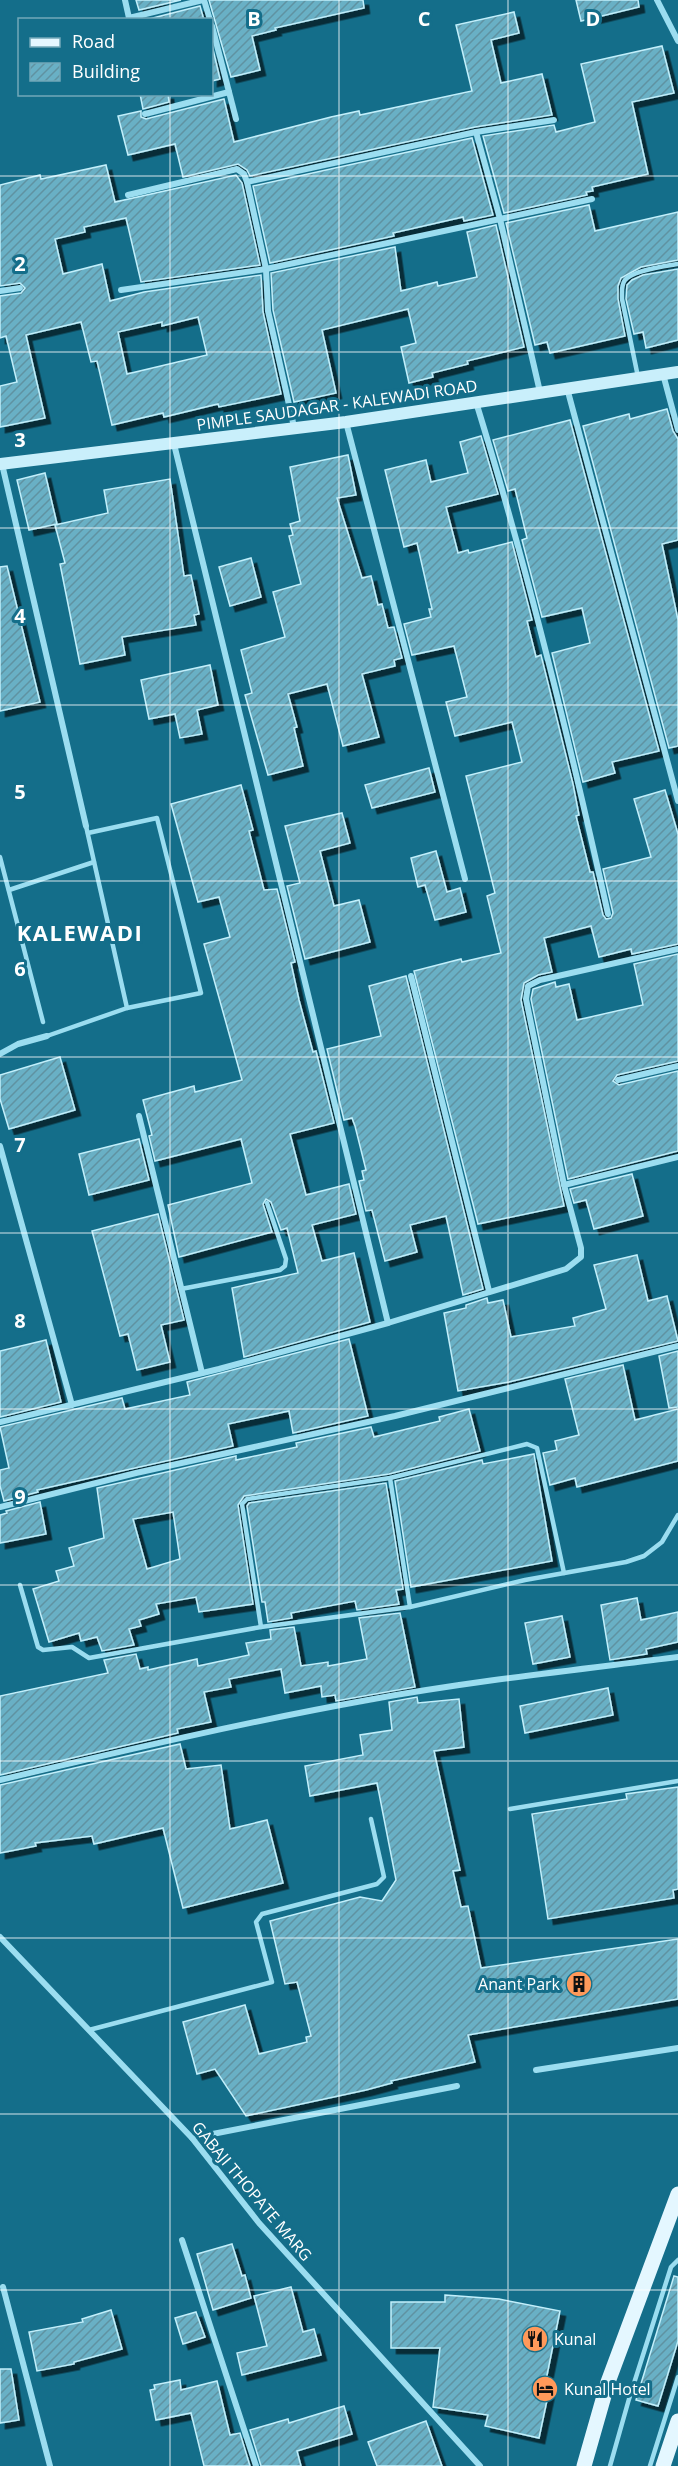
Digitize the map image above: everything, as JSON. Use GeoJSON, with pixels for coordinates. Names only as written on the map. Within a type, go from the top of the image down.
{"type":"FeatureCollection","features":[{"type":"Feature","properties":{"kind":"main road","name":"PIMPLE SAUDAGAR - KALEWADI ROAD"},"geometry":{"type":"LineString","coordinates":[[1,464],[346,422],[678,372]]}},
{"type":"Feature","properties":{"kind":"main road"},"geometry":{"type":"LineString","coordinates":[[584,2466],[608,2382],[678,2194]]}},
{"type":"Feature","properties":{"kind":"main road"},"geometry":{"type":"LineString","coordinates":[[663,2466],[678,2421]]}},
{"type":"Feature","properties":{"kind":"street"},"geometry":{"type":"LineString","coordinates":[[125,0],[129,18],[204,0],[209,18]]}},
{"type":"Feature","properties":{"kind":"street"},"geometry":{"type":"LineString","coordinates":[[657,0],[678,41]]}},
{"type":"Feature","properties":{"kind":"street"},"geometry":{"type":"LineString","coordinates":[[213,30],[236,119]]}},
{"type":"Feature","properties":{"kind":"street"},"geometry":{"type":"LineString","coordinates":[[145,114],[229,92]]}},
{"type":"Feature","properties":{"kind":"street"},"geometry":{"type":"LineString","coordinates":[[246,182],[476,132],[554,120]]}},
{"type":"Feature","properties":{"kind":"street"},"geometry":{"type":"LineString","coordinates":[[476,132],[500,219],[540,392]]}},
{"type":"Feature","properties":{"kind":"street"},"geometry":{"type":"LineString","coordinates":[[128,195],[237,169],[244,174],[266,269],[268,311],[294,427]]}},
{"type":"Feature","properties":{"kind":"street"},"geometry":{"type":"LineString","coordinates":[[121,290],[266,269],[592,199]]}},
{"type":"Feature","properties":{"kind":"street"},"geometry":{"type":"LineString","coordinates":[[0,291],[20,288]]}},
{"type":"Feature","properties":{"kind":"street"},"geometry":{"type":"LineString","coordinates":[[663,374],[678,430]]}},
{"type":"Feature","properties":{"kind":"street"},"geometry":{"type":"LineString","coordinates":[[567,388],[678,801]]}},
{"type":"Feature","properties":{"kind":"street"},"geometry":{"type":"LineString","coordinates":[[476,402],[506,498],[552,673],[608,914]]}},
{"type":"Feature","properties":{"kind":"street"},"geometry":{"type":"LineString","coordinates":[[346,422],[465,879]]}},
{"type":"Feature","properties":{"kind":"street"},"geometry":{"type":"LineString","coordinates":[[174,444],[388,1323]]}},
{"type":"Feature","properties":{"kind":"street"},"geometry":{"type":"LineString","coordinates":[[1,464],[87,829]]}},
{"type":"Feature","properties":{"kind":"street"},"geometry":{"type":"LineString","coordinates":[[0,1422],[202,1373],[388,1323],[566,1269],[582,1257],[564,1185],[526,999],[528,986],[540,980],[678,949]]}},
{"type":"Feature","properties":{"kind":"street"},"geometry":{"type":"LineString","coordinates":[[411,976],[489,1291]]}},
{"type":"Feature","properties":{"kind":"street"},"geometry":{"type":"LineString","coordinates":[[0,1054],[18,1044],[47,1036]]}},
{"type":"Feature","properties":{"kind":"street"},"geometry":{"type":"LineString","coordinates":[[618,1080],[678,1066]]}},
{"type":"Feature","properties":{"kind":"street"},"geometry":{"type":"LineString","coordinates":[[139,1116],[202,1373]]}},
{"type":"Feature","properties":{"kind":"street"},"geometry":{"type":"LineString","coordinates":[[0,1146],[72,1405]]}},
{"type":"Feature","properties":{"kind":"street"},"geometry":{"type":"LineString","coordinates":[[564,1185],[678,1157]]}},
{"type":"Feature","properties":{"kind":"street"},"geometry":{"type":"LineString","coordinates":[[0,1507],[136,1473],[395,1416],[678,1346]]}},
{"type":"Feature","properties":{"kind":"street"},"geometry":{"type":"LineString","coordinates":[[0,1780],[166,1741],[367,1700],[468,1683],[678,1657]]}},
{"type":"Feature","properties":{"kind":"street","name":"GABAJI THOPATE MARG"},"geometry":{"type":"LineString","coordinates":[[0,1937],[192,2138],[258,2223],[480,2466]]}},
{"type":"Feature","properties":{"kind":"street"},"geometry":{"type":"LineString","coordinates":[[536,2070],[678,2048]]}},
{"type":"Feature","properties":{"kind":"street"},"geometry":{"type":"LineString","coordinates":[[192,2138],[457,2086]]}},
{"type":"Feature","properties":{"kind":"street"},"geometry":{"type":"LineString","coordinates":[[182,2240],[256,2466]]}},
{"type":"Feature","properties":{"kind":"street"},"geometry":{"type":"LineString","coordinates":[[3,2287],[50,2466]]}},
{"type":"Feature","properties":{"kind":"lane"},"geometry":{"type":"LineString","coordinates":[[638,377],[622,299],[622,287],[632,274],[678,264]]}},
{"type":"Feature","properties":{"kind":"lane"},"geometry":{"type":"LineString","coordinates":[[47,1036],[127,1008],[201,993],[157,818],[87,829],[127,1008]]}},
{"type":"Feature","properties":{"kind":"lane"},"geometry":{"type":"LineString","coordinates":[[0,857],[43,1022]]}},
{"type":"Feature","properties":{"kind":"lane"},"geometry":{"type":"LineString","coordinates":[[9,890],[94,862]]}},
{"type":"Feature","properties":{"kind":"lane"},"geometry":{"type":"LineString","coordinates":[[181,1289],[280,1270],[285,1266],[286,1259],[267,1203]]}},
{"type":"Feature","properties":{"kind":"lane"},"geometry":{"type":"LineString","coordinates":[[261,1626],[242,1504],[247,1499],[390,1478],[527,1444],[537,1448],[564,1573]]}},
{"type":"Feature","properties":{"kind":"lane"},"geometry":{"type":"LineString","coordinates":[[390,1478],[410,1607]]}},
{"type":"Feature","properties":{"kind":"lane"},"geometry":{"type":"LineString","coordinates":[[20,1585],[38,1647],[43,1650],[72,1647],[89,1658],[261,1626],[410,1607],[564,1573],[627,1562],[644,1556],[662,1542],[678,1515]]}},
{"type":"Feature","properties":{"kind":"lane"},"geometry":{"type":"LineString","coordinates":[[510,1809],[678,1781]]}},
{"type":"Feature","properties":{"kind":"lane"},"geometry":{"type":"LineString","coordinates":[[89,2030],[272,1982],[256,1922],[262,1914],[377,1884],[384,1877],[371,1819]]}},
{"type":"Feature","properties":{"kind":"lane"},"geometry":{"type":"LineString","coordinates":[[610,2466],[628,2399],[671,2267],[678,2260]]}},
{"type":"Feature","properties":{"kind":"lane"},"geometry":{"type":"LineString","coordinates":[[650,2466],[678,2377]]}},
{"type":"Feature","properties":{"kind":"building"},"geometry":{"type":"Polygon","coordinates":[[[136,0],[181,0],[139,10],[136,0]]]}},
{"type":"Feature","properties":{"kind":"building"},"geometry":{"type":"Polygon","coordinates":[[[209,0],[363,0],[364,8],[275,28],[276,30],[252,36],[260,70],[231,77],[209,0]]]}},
{"type":"Feature","properties":{"kind":"building"},"geometry":{"type":"Polygon","coordinates":[[[576,0],[638,0],[639,7],[581,21],[576,0]]]}},
{"type":"Feature","properties":{"kind":"building"},"geometry":{"type":"Polygon","coordinates":[[[200,6],[203,18],[153,18],[200,6]]]}},
{"type":"Feature","properties":{"kind":"building"},"geometry":{"type":"Polygon","coordinates":[[[514,12],[519,33],[491,40],[501,83],[542,74],[552,115],[475,127],[250,176],[247,170],[238,164],[183,177],[175,144],[128,155],[118,116],[141,111],[141,117],[146,119],[224,99],[234,142],[359,111],[360,115],[472,91],[456,25],[514,12]]]}},
{"type":"Feature","properties":{"kind":"building"},"geometry":{"type":"Polygon","coordinates":[[[662,46],[674,93],[632,102],[648,174],[592,187],[593,191],[586,192],[587,195],[504,213],[483,136],[554,125],[556,132],[595,122],[581,64],[662,46]]]}},
{"type":"Feature","properties":{"kind":"building"},"geometry":{"type":"Polygon","coordinates":[[[213,49],[220,79],[213,81],[213,49]]]}},
{"type":"Feature","properties":{"kind":"building"},"geometry":{"type":"Polygon","coordinates":[[[140,96],[168,96],[169,102],[143,109],[140,96]]]}},
{"type":"Feature","properties":{"kind":"building"},"geometry":{"type":"Polygon","coordinates":[[[472,138],[493,215],[464,221],[463,217],[393,233],[394,236],[270,263],[253,186],[472,138]]]}},
{"type":"Feature","properties":{"kind":"building"},"geometry":{"type":"Polygon","coordinates":[[[106,165],[115,202],[236,175],[242,183],[260,265],[141,282],[126,218],[84,227],[85,232],[55,239],[63,274],[102,264],[110,301],[144,292],[261,275],[263,312],[281,394],[219,407],[218,404],[164,417],[163,413],[112,425],[97,361],[91,362],[81,322],[26,335],[45,418],[0,427],[0,386],[17,382],[6,336],[0,338],[0,296],[21,293],[25,288],[20,283],[0,286],[0,185],[40,175],[41,179],[106,165]],[[198,317],[162,326],[162,322],[118,332],[127,374],[207,355],[198,317]]]}},
{"type":"Feature","properties":{"kind":"building"},"geometry":{"type":"Polygon","coordinates":[[[589,205],[595,231],[678,212],[678,260],[641,267],[621,278],[618,286],[618,299],[625,336],[550,353],[547,342],[535,345],[506,223],[589,205]]]}},
{"type":"Feature","properties":{"kind":"building"},"geometry":{"type":"Polygon","coordinates":[[[496,225],[524,347],[467,361],[468,364],[432,373],[433,377],[409,383],[401,347],[416,343],[408,309],[322,330],[336,393],[294,402],[273,310],[271,273],[395,247],[401,291],[437,282],[438,286],[477,277],[467,232],[496,225]]]}},
{"type":"Feature","properties":{"kind":"building"},"geometry":{"type":"Polygon","coordinates":[[[678,269],[678,340],[646,348],[643,332],[634,334],[626,299],[627,285],[643,275],[678,269]]]}},
{"type":"Feature","properties":{"kind":"building"},"geometry":{"type":"Polygon","coordinates":[[[667,409],[673,431],[678,439],[678,540],[662,544],[678,620],[678,746],[669,748],[583,426],[629,414],[630,419],[667,409]]]}},
{"type":"Feature","properties":{"kind":"building"},"geometry":{"type":"Polygon","coordinates":[[[570,420],[659,751],[612,762],[615,773],[583,782],[552,653],[590,643],[582,608],[542,617],[522,540],[527,538],[515,489],[508,491],[493,440],[570,420]]]}},
{"type":"Feature","properties":{"kind":"building"},"geometry":{"type":"Polygon","coordinates":[[[481,436],[498,494],[446,507],[458,553],[468,550],[469,553],[512,542],[532,620],[527,621],[536,657],[541,655],[573,784],[579,815],[576,816],[590,872],[593,872],[603,915],[606,919],[611,918],[613,913],[603,869],[651,857],[634,799],[665,790],[678,834],[678,944],[632,954],[631,949],[599,957],[591,926],[544,938],[552,972],[538,975],[524,983],[521,1000],[564,1206],[478,1224],[414,971],[461,959],[462,962],[501,953],[487,896],[495,893],[466,776],[522,762],[512,722],[455,736],[446,702],[467,697],[454,646],[412,655],[404,624],[431,617],[429,609],[432,609],[417,543],[404,547],[385,470],[426,460],[431,482],[468,473],[460,442],[481,436]]]}},
{"type":"Feature","properties":{"kind":"building"},"geometry":{"type":"Polygon","coordinates":[[[348,455],[356,495],[337,498],[362,578],[371,576],[378,605],[382,604],[388,628],[394,627],[402,658],[394,660],[395,666],[362,674],[379,737],[343,746],[327,684],[288,694],[297,727],[294,728],[303,766],[268,775],[245,695],[252,693],[241,650],[285,637],[273,592],[301,584],[289,536],[293,535],[290,524],[300,521],[290,467],[348,455]]]}},
{"type":"Feature","properties":{"kind":"building"},"geometry":{"type":"Polygon","coordinates":[[[45,473],[57,524],[29,530],[17,480],[45,473]]]}},
{"type":"Feature","properties":{"kind":"building"},"geometry":{"type":"Polygon","coordinates":[[[170,479],[184,576],[191,575],[199,614],[194,615],[196,625],[122,637],[125,655],[80,664],[60,564],[65,563],[55,525],[108,513],[104,490],[170,479]]]}},
{"type":"Feature","properties":{"kind":"building"},"geometry":{"type":"Polygon","coordinates":[[[251,558],[261,597],[230,606],[219,567],[251,558]]]}},
{"type":"Feature","properties":{"kind":"building"},"geometry":{"type":"Polygon","coordinates":[[[7,566],[40,702],[0,711],[0,567],[7,566]]]}},
{"type":"Feature","properties":{"kind":"building"},"geometry":{"type":"Polygon","coordinates":[[[210,665],[218,705],[197,710],[202,734],[180,738],[175,714],[149,719],[141,680],[210,665]]]}},
{"type":"Feature","properties":{"kind":"building"},"geometry":{"type":"Polygon","coordinates":[[[429,768],[435,792],[372,808],[365,785],[429,768]]]}},
{"type":"Feature","properties":{"kind":"building"},"geometry":{"type":"Polygon","coordinates":[[[241,785],[253,830],[249,831],[264,890],[277,889],[295,962],[291,963],[299,1000],[313,1052],[316,1051],[334,1123],[290,1134],[306,1195],[349,1184],[356,1214],[312,1225],[322,1261],[354,1253],[370,1322],[244,1357],[232,1288],[298,1273],[287,1228],[281,1230],[271,1202],[266,1199],[263,1204],[272,1232],[179,1257],[168,1205],[252,1183],[241,1139],[155,1161],[149,1136],[152,1135],[143,1100],[194,1086],[195,1092],[242,1080],[204,944],[230,937],[219,897],[198,902],[171,804],[241,785]]]}},
{"type":"Feature","properties":{"kind":"building"},"geometry":{"type":"Polygon","coordinates":[[[342,813],[350,843],[320,851],[334,906],[359,900],[370,942],[305,959],[287,886],[300,883],[285,826],[342,813]]]}},
{"type":"Feature","properties":{"kind":"building"},"geometry":{"type":"Polygon","coordinates":[[[436,851],[447,892],[460,888],[466,912],[435,920],[425,885],[418,887],[411,858],[436,851]]]}},
{"type":"Feature","properties":{"kind":"building"},"geometry":{"type":"Polygon","coordinates":[[[678,954],[678,1061],[617,1075],[613,1081],[619,1085],[678,1071],[678,1151],[568,1179],[531,999],[533,989],[555,982],[556,987],[569,984],[577,1020],[643,1005],[634,964],[678,954]]]}},
{"type":"Feature","properties":{"kind":"building"},"geometry":{"type":"Polygon","coordinates":[[[406,976],[483,1289],[463,1295],[446,1216],[410,1225],[417,1252],[385,1261],[372,1210],[366,1211],[359,1181],[364,1180],[362,1171],[366,1170],[355,1126],[352,1118],[344,1120],[327,1049],[381,1036],[369,986],[406,976]]]}},
{"type":"Feature","properties":{"kind":"building"},"geometry":{"type":"Polygon","coordinates":[[[60,1057],[75,1110],[9,1129],[0,1099],[0,1075],[60,1057]]]}},
{"type":"Feature","properties":{"kind":"building"},"geometry":{"type":"Polygon","coordinates":[[[139,1139],[149,1180],[89,1195],[79,1154],[139,1139]]]}},
{"type":"Feature","properties":{"kind":"building"},"geometry":{"type":"Polygon","coordinates":[[[632,1174],[643,1216],[594,1229],[586,1200],[574,1203],[570,1189],[632,1174]]]}},
{"type":"Feature","properties":{"kind":"building"},"geometry":{"type":"Polygon","coordinates":[[[158,1214],[184,1320],[161,1325],[170,1362],[137,1370],[128,1334],[120,1336],[92,1231],[158,1214]]]}},
{"type":"Feature","properties":{"kind":"building"},"geometry":{"type":"Polygon","coordinates":[[[637,1255],[648,1301],[667,1296],[678,1341],[509,1382],[458,1391],[444,1313],[466,1308],[466,1305],[487,1298],[488,1303],[503,1300],[511,1337],[575,1326],[573,1318],[606,1309],[594,1265],[637,1255]]]}},
{"type":"Feature","properties":{"kind":"building"},"geometry":{"type":"Polygon","coordinates":[[[349,1339],[368,1416],[293,1433],[289,1411],[228,1424],[233,1446],[37,1490],[38,1492],[4,1501],[0,1486],[0,1470],[9,1468],[0,1427],[122,1398],[125,1409],[190,1395],[187,1382],[349,1339]]]}},
{"type":"Feature","properties":{"kind":"building"},"geometry":{"type":"Polygon","coordinates":[[[46,1340],[61,1402],[0,1417],[0,1351],[46,1340]]]}},
{"type":"Feature","properties":{"kind":"building"},"geometry":{"type":"Polygon","coordinates":[[[678,1351],[678,1407],[669,1408],[659,1356],[678,1351]]]}},
{"type":"Feature","properties":{"kind":"building"},"geometry":{"type":"Polygon","coordinates":[[[623,1365],[635,1420],[678,1409],[678,1461],[577,1487],[575,1478],[550,1485],[543,1453],[557,1450],[555,1441],[579,1435],[565,1379],[623,1365]]]}},
{"type":"Feature","properties":{"kind":"building"},"geometry":{"type":"Polygon","coordinates":[[[469,1409],[480,1451],[389,1474],[244,1496],[238,1505],[253,1604],[199,1612],[196,1597],[156,1604],[159,1614],[139,1620],[141,1626],[129,1629],[134,1645],[102,1651],[97,1637],[81,1641],[79,1633],[49,1642],[33,1589],[59,1581],[56,1571],[74,1566],[69,1548],[104,1538],[97,1488],[236,1456],[236,1460],[297,1447],[296,1443],[371,1427],[374,1437],[440,1421],[439,1417],[469,1409]],[[173,1512],[133,1519],[147,1569],[180,1559],[173,1512]]]}},
{"type":"Feature","properties":{"kind":"building"},"geometry":{"type":"Polygon","coordinates":[[[534,1454],[552,1561],[411,1587],[395,1481],[482,1460],[483,1464],[534,1454]]]}},
{"type":"Feature","properties":{"kind":"building"},"geometry":{"type":"Polygon","coordinates":[[[386,1483],[403,1589],[396,1590],[399,1604],[357,1610],[355,1601],[291,1613],[292,1618],[268,1622],[265,1602],[262,1602],[247,1506],[249,1503],[386,1483]]]}},
{"type":"Feature","properties":{"kind":"building"},"geometry":{"type":"Polygon","coordinates":[[[40,1502],[46,1534],[0,1543],[0,1515],[7,1513],[6,1511],[40,1502]]]}},
{"type":"Feature","properties":{"kind":"building"},"geometry":{"type":"Polygon","coordinates":[[[637,1598],[641,1620],[678,1612],[678,1642],[646,1649],[647,1654],[610,1660],[601,1605],[637,1598]]]}},
{"type":"Feature","properties":{"kind":"building"},"geometry":{"type":"Polygon","coordinates":[[[400,1613],[415,1687],[336,1701],[335,1695],[322,1697],[321,1686],[285,1693],[281,1669],[229,1679],[231,1687],[204,1692],[211,1722],[177,1729],[178,1733],[0,1775],[0,1696],[108,1673],[104,1660],[136,1654],[140,1669],[148,1667],[148,1670],[197,1659],[198,1666],[249,1655],[246,1643],[271,1639],[270,1630],[294,1627],[301,1666],[328,1662],[328,1666],[367,1659],[359,1618],[400,1613]]]}},
{"type":"Feature","properties":{"kind":"building"},"geometry":{"type":"Polygon","coordinates":[[[562,1616],[570,1657],[533,1664],[525,1623],[562,1616]]]}},
{"type":"Feature","properties":{"kind":"building"},"geometry":{"type":"Polygon","coordinates":[[[608,1688],[613,1715],[525,1733],[520,1706],[608,1688]]]}},
{"type":"Feature","properties":{"kind":"building"},"geometry":{"type":"Polygon","coordinates":[[[417,1697],[418,1703],[459,1699],[464,1747],[434,1751],[460,1870],[453,1871],[461,1907],[468,1906],[481,1968],[678,1939],[678,1999],[468,2035],[475,2062],[391,2081],[392,2083],[366,2090],[246,2116],[215,2069],[197,2074],[183,2022],[245,2005],[259,2054],[307,2042],[306,2037],[311,2036],[297,1982],[285,1984],[270,1921],[360,1897],[382,1901],[396,1880],[377,1783],[310,1796],[305,1766],[363,1755],[360,1735],[392,1730],[389,1702],[417,1697]]]}},
{"type":"Feature","properties":{"kind":"building"},"geometry":{"type":"Polygon","coordinates":[[[180,1744],[186,1769],[221,1765],[230,1829],[267,1820],[283,1883],[183,1908],[163,1828],[94,1844],[92,1836],[35,1843],[36,1846],[0,1853],[0,1785],[180,1744]]]}},
{"type":"Feature","properties":{"kind":"building"},"geometry":{"type":"Polygon","coordinates":[[[678,1787],[678,1889],[673,1890],[674,1898],[548,1919],[532,1814],[627,1799],[626,1794],[678,1787]]]}},
{"type":"Feature","properties":{"kind":"building"},"geometry":{"type":"Polygon","coordinates":[[[232,2244],[242,2276],[245,2275],[251,2298],[213,2310],[197,2254],[232,2244]]]}},
{"type":"Feature","properties":{"kind":"building"},"geometry":{"type":"Polygon","coordinates":[[[674,2276],[678,2277],[678,2341],[658,2406],[636,2400],[674,2276]]]}},
{"type":"Feature","properties":{"kind":"building"},"geometry":{"type":"Polygon","coordinates":[[[291,2287],[303,2332],[314,2329],[321,2355],[242,2375],[237,2353],[267,2346],[254,2296],[291,2287]]]}},
{"type":"Feature","properties":{"kind":"building"},"geometry":{"type":"Polygon","coordinates":[[[445,2295],[499,2299],[560,2311],[545,2385],[550,2386],[539,2438],[485,2426],[488,2415],[433,2407],[440,2348],[391,2348],[391,2302],[445,2302],[445,2295]]]}},
{"type":"Feature","properties":{"kind":"building"},"geometry":{"type":"Polygon","coordinates":[[[111,2310],[122,2349],[74,2362],[74,2364],[37,2371],[29,2332],[83,2322],[82,2319],[111,2310]]]}},
{"type":"Feature","properties":{"kind":"building"},"geometry":{"type":"Polygon","coordinates":[[[196,2312],[205,2337],[183,2344],[175,2318],[196,2312]]]}},
{"type":"Feature","properties":{"kind":"building"},"geometry":{"type":"Polygon","coordinates":[[[0,2369],[11,2369],[19,2420],[0,2423],[0,2369]]]}},
{"type":"Feature","properties":{"kind":"building"},"geometry":{"type":"Polygon","coordinates":[[[180,2380],[181,2390],[217,2381],[230,2435],[240,2433],[250,2466],[204,2466],[191,2413],[156,2420],[150,2390],[155,2389],[154,2385],[180,2380]]]}},
{"type":"Feature","properties":{"kind":"building"},"geometry":{"type":"Polygon","coordinates":[[[344,2406],[352,2434],[297,2451],[301,2466],[261,2466],[250,2430],[288,2419],[289,2423],[344,2406]]]}},
{"type":"Feature","properties":{"kind":"building"},"geometry":{"type":"Polygon","coordinates":[[[426,2421],[442,2466],[377,2466],[368,2442],[426,2421]]]}},
{"type":"Feature","properties":{"kind":"place","name":"Anant Park"},"geometry":{"type":"Point","coordinates":[579,1984]}},
{"type":"Feature","properties":{"kind":"place","name":"Kunal"},"geometry":{"type":"Point","coordinates":[535,2339]}},
{"type":"Feature","properties":{"kind":"place","name":"Kunal Hotel"},"geometry":{"type":"Point","coordinates":[545,2389]}},
{"type":"Feature","properties":{"kind":"district","name":"KALEWADI"},"geometry":{"type":"Point","coordinates":[80,932]}}]}
